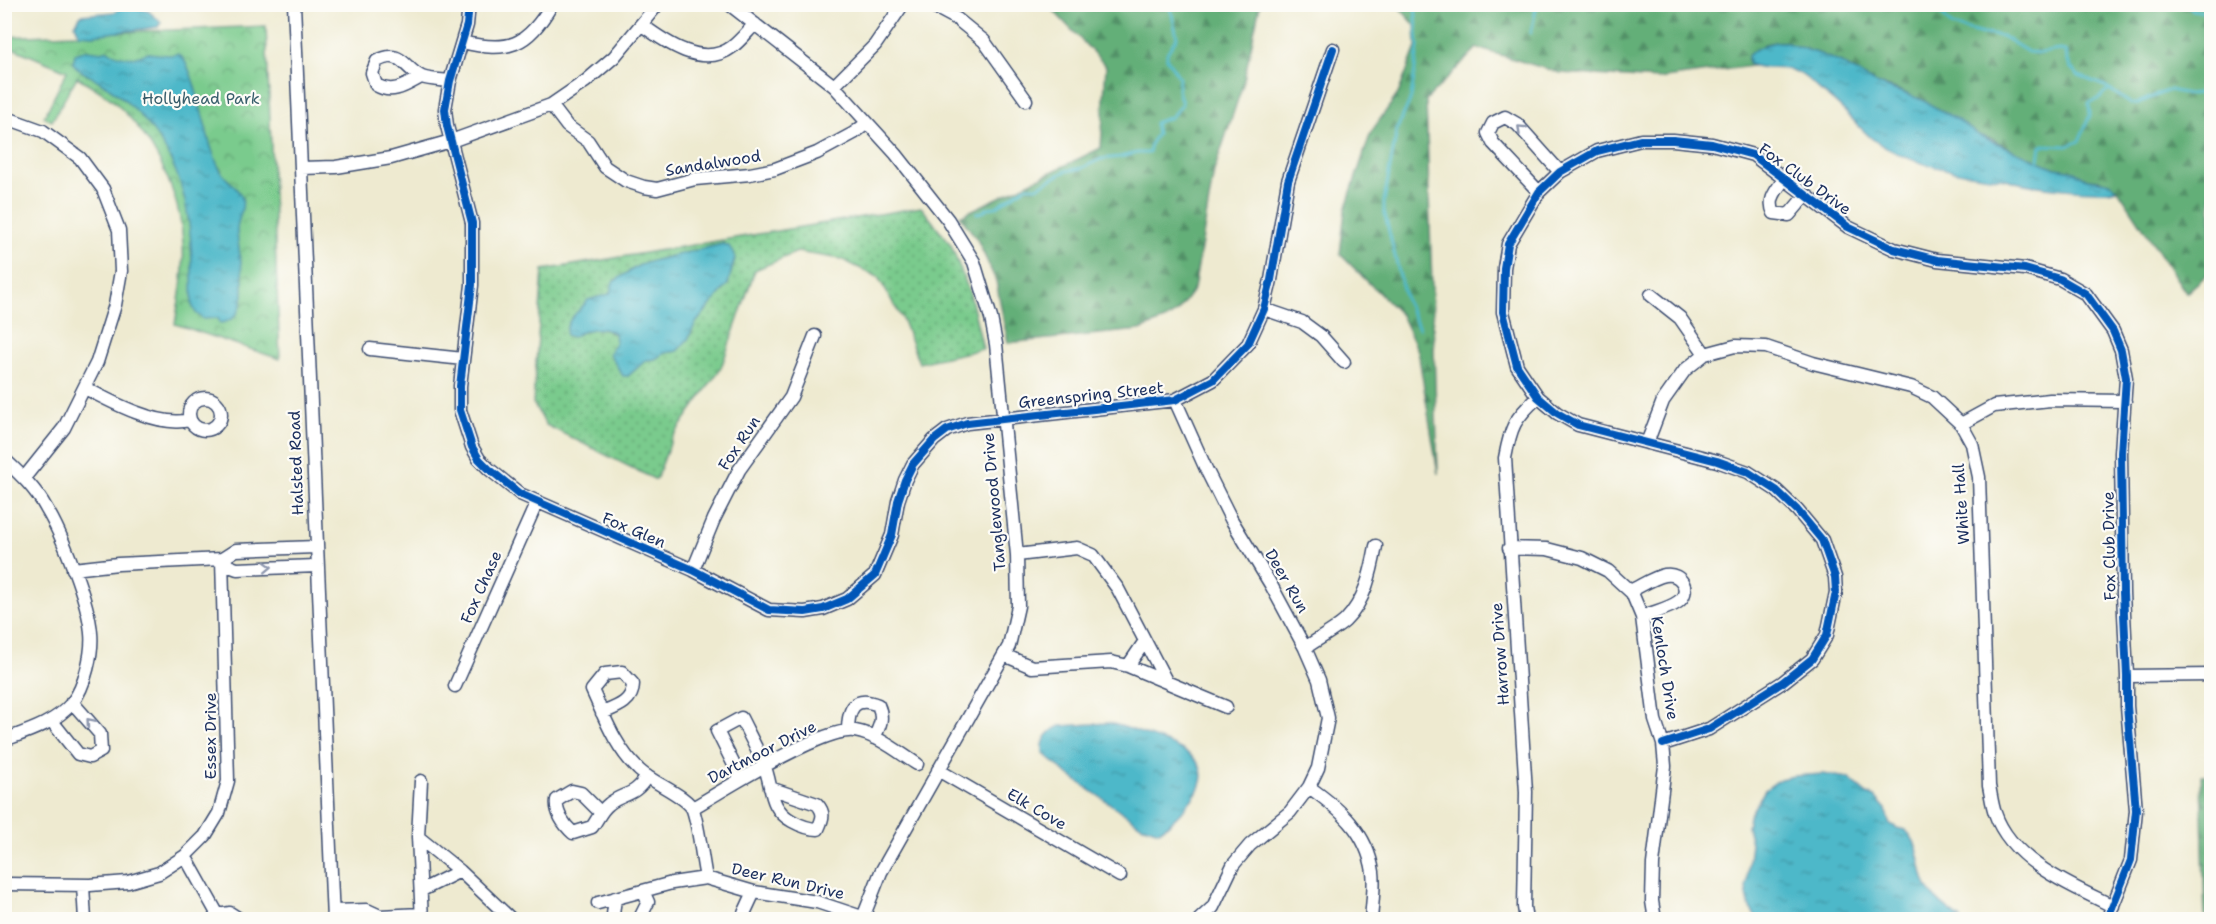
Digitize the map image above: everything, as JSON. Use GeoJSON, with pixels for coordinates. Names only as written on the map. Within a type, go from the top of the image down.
{"type":"FeatureCollection","features":[{"type":"Feature","properties":{"kind":"street","name":"Halsted Road"},"geometry":{"type":"LineString","coordinates":[[294,4],[333,915]]}},
{"type":"Feature","properties":{"kind":"street","name":"Fox Glen"},"geometry":{"type":"LineString","coordinates":[[469,4],[467,25],[450,81],[445,109],[472,223],[472,285],[460,386],[460,410],[472,447],[479,459],[520,494],[693,570],[769,610],[805,612],[823,609],[847,599],[875,575],[892,535],[898,501],[905,480],[913,464],[924,450],[947,430],[967,423],[1004,418]]}},
{"type":"Feature","properties":{"kind":"street"},"geometry":{"type":"LineString","coordinates":[[462,42],[488,48],[501,48],[514,44],[533,30],[552,4]]}},
{"type":"Feature","properties":{"kind":"street"},"geometry":{"type":"LineString","coordinates":[[301,168],[367,164],[451,141],[551,105],[586,81],[614,57],[658,4]]}},
{"type":"Feature","properties":{"kind":"street","name":"Tanglewood Drive"},"geometry":{"type":"LineString","coordinates":[[729,4],[834,86],[896,154],[948,220],[974,262],[991,318],[996,344],[1017,555],[1018,606],[1009,646],[881,872],[865,919]]}},
{"type":"Feature","properties":{"kind":"street"},"geometry":{"type":"LineString","coordinates":[[834,86],[875,45],[903,4]]}},
{"type":"Feature","properties":{"kind":"street"},"geometry":{"type":"LineString","coordinates":[[929,4],[957,19],[984,41],[1026,100]]}},
{"type":"Feature","properties":{"kind":"street"},"geometry":{"type":"LineString","coordinates":[[642,25],[668,44],[689,52],[708,55],[730,48],[755,24]]}},
{"type":"Feature","properties":{"kind":"street","name":"Greenspring Street"},"geometry":{"type":"LineString","coordinates":[[1004,418],[1175,400],[1213,380],[1248,344],[1264,309],[1288,181],[1333,49]]}},
{"type":"Feature","properties":{"kind":"street"},"geometry":{"type":"LineString","coordinates":[[421,77],[450,81]]}},
{"type":"Feature","properties":{"kind":"street","name":"Sandalwood"},"geometry":{"type":"LineString","coordinates":[[551,105],[567,126],[588,141],[605,167],[626,181],[657,189],[695,179],[776,169],[817,153],[854,134],[867,123]]}},
{"type":"Feature","properties":{"kind":"street"},"geometry":{"type":"LineString","coordinates":[[4,117],[44,131],[80,158],[103,189],[119,230],[121,271],[115,305],[97,362],[64,428],[24,478]]}},
{"type":"Feature","properties":{"kind":"street"},"geometry":{"type":"LineString","coordinates":[[1539,192],[1493,143],[1488,133],[1493,123],[1504,117],[1517,124],[1560,172]]}},
{"type":"Feature","properties":{"kind":"street","name":"Fox Club Drive"},"geometry":{"type":"LineString","coordinates":[[1663,744],[1709,729],[1783,682],[1812,659],[1827,635],[1836,592],[1830,556],[1822,540],[1797,510],[1776,490],[1748,472],[1717,461],[1578,424],[1557,413],[1538,397],[1517,366],[1503,312],[1504,268],[1508,244],[1539,192],[1560,172],[1597,151],[1625,142],[1641,140],[1712,144],[1753,155],[1848,227],[1894,249],[1956,263],[2025,269],[2060,279],[2086,294],[2113,331],[2121,350],[2126,378],[2121,453],[2121,503],[2127,706],[2136,810],[2131,860],[2107,920]]}},
{"type":"Feature","properties":{"kind":"street","name":"Fox Club Drive"},"geometry":{"type":"LineString","coordinates":[[1785,178],[1772,197],[1774,213],[1789,215],[1806,195]]}},
{"type":"Feature","properties":{"kind":"street"},"geometry":{"type":"LineString","coordinates":[[1652,295],[1680,318],[1705,354]]}},
{"type":"Feature","properties":{"kind":"street"},"geometry":{"type":"LineString","coordinates":[[1264,309],[1302,322],[1321,336],[1344,362]]}},
{"type":"Feature","properties":{"kind":"street","name":"Fox Run"},"geometry":{"type":"LineString","coordinates":[[693,570],[714,519],[739,470],[791,397],[815,336]]}},
{"type":"Feature","properties":{"kind":"street","name":"White Hall"},"geometry":{"type":"LineString","coordinates":[[1647,442],[1663,401],[1685,370],[1705,354],[1735,346],[1766,347],[1813,363],[1911,387],[1932,397],[1961,424],[1972,444],[1979,477],[1989,786],[1995,814],[2008,837],[2030,860],[2062,881],[2113,906]]}},
{"type":"Feature","properties":{"kind":"street"},"geometry":{"type":"LineString","coordinates":[[370,348],[463,359]]}},
{"type":"Feature","properties":{"kind":"street"},"geometry":{"type":"LineString","coordinates":[[85,388],[130,412],[181,422],[189,420]]}},
{"type":"Feature","properties":{"kind":"street","name":"Harrow Drive"},"geometry":{"type":"LineString","coordinates":[[1526,920],[1524,907],[1526,792],[1504,458],[1510,430],[1523,411],[1538,397]]}},
{"type":"Feature","properties":{"kind":"street","name":"Deer Run"},"geometry":{"type":"LineString","coordinates":[[1175,400],[1231,519],[1271,585],[1305,648],[1319,680],[1328,718],[1318,768],[1309,787],[1290,812],[1250,845],[1233,865],[1213,907],[1199,920]]}},
{"type":"Feature","properties":{"kind":"street"},"geometry":{"type":"LineString","coordinates":[[1961,424],[1994,406],[2050,400],[2125,401]]}},
{"type":"Feature","properties":{"kind":"street"},"geometry":{"type":"LineString","coordinates":[[4,459],[24,478],[45,506],[56,526],[73,569],[91,633],[90,661],[72,702],[40,727],[4,740]]}},
{"type":"Feature","properties":{"kind":"street","name":"Fox Chase"},"geometry":{"type":"LineString","coordinates":[[455,686],[537,502]]}},
{"type":"Feature","properties":{"kind":"street"},"geometry":{"type":"LineString","coordinates":[[1305,648],[1345,621],[1360,600],[1370,578],[1376,546]]}},
{"type":"Feature","properties":{"kind":"street"},"geometry":{"type":"LineString","coordinates":[[73,569],[118,564],[222,559],[236,549],[316,547]]}},
{"type":"Feature","properties":{"kind":"street"},"geometry":{"type":"LineString","coordinates":[[1017,555],[1077,548],[1093,555],[1118,589],[1166,681]]}},
{"type":"Feature","properties":{"kind":"street","name":"Kenloch Drive"},"geometry":{"type":"LineString","coordinates":[[1509,548],[1546,549],[1582,558],[1608,571],[1630,591],[1642,617],[1655,720],[1663,744],[1665,766],[1663,798],[1653,864],[1652,902],[1655,920]]}},
{"type":"Feature","properties":{"kind":"street"},"geometry":{"type":"LineString","coordinates":[[222,559],[229,566],[237,569],[317,566]]}},
{"type":"Feature","properties":{"kind":"street","name":"Essex Drive"},"geometry":{"type":"LineString","coordinates":[[4,884],[83,885],[128,882],[159,873],[185,856],[205,836],[219,813],[228,781],[222,559]]}},
{"type":"Feature","properties":{"kind":"street"},"geometry":{"type":"LineString","coordinates":[[1630,591],[1663,575],[1673,574],[1682,580],[1685,589],[1678,602],[1642,617]]}},
{"type":"Feature","properties":{"kind":"street"},"geometry":{"type":"LineString","coordinates":[[1128,666],[1145,641]]}},
{"type":"Feature","properties":{"kind":"street"},"geometry":{"type":"LineString","coordinates":[[1004,655],[1032,667],[1111,662],[1128,666],[1226,708]]}},
{"type":"Feature","properties":{"kind":"street"},"geometry":{"type":"LineString","coordinates":[[2127,676],[2211,675]]}},
{"type":"Feature","properties":{"kind":"street"},"geometry":{"type":"LineString","coordinates":[[51,720],[78,754],[90,757],[101,750],[100,734],[72,702]]}},
{"type":"Feature","properties":{"kind":"street"},"geometry":{"type":"LineString","coordinates":[[848,731],[850,710],[862,702],[872,702],[878,705],[882,713],[881,724],[874,738]]}},
{"type":"Feature","properties":{"kind":"street"},"geometry":{"type":"LineString","coordinates":[[602,713],[616,743],[639,770],[675,793],[693,808]]}},
{"type":"Feature","properties":{"kind":"street"},"geometry":{"type":"LineString","coordinates":[[741,779],[717,731],[741,718],[765,767],[770,788]]}},
{"type":"Feature","properties":{"kind":"street","name":"Dartmoor Drive"},"geometry":{"type":"LineString","coordinates":[[693,808],[741,779],[818,739],[848,731],[874,738],[917,764]]}},
{"type":"Feature","properties":{"kind":"street","name":"Elk Cove"},"geometry":{"type":"LineString","coordinates":[[938,770],[1120,876]]}},
{"type":"Feature","properties":{"kind":"street"},"geometry":{"type":"LineString","coordinates":[[600,812],[610,802],[630,794],[642,785],[647,777]]}},
{"type":"Feature","properties":{"kind":"street"},"geometry":{"type":"LineString","coordinates":[[333,915],[367,910],[376,918],[421,917],[422,890],[418,837],[421,781]]}},
{"type":"Feature","properties":{"kind":"street"},"geometry":{"type":"LineString","coordinates":[[1309,787],[1339,809],[1361,835],[1371,860],[1373,874],[1371,920]]}},
{"type":"Feature","properties":{"kind":"street","name":"Deer Run Drive"},"geometry":{"type":"LineString","coordinates":[[693,808],[706,878]]}},
{"type":"Feature","properties":{"kind":"street"},"geometry":{"type":"LineString","coordinates":[[418,837],[460,871],[512,920]]}},
{"type":"Feature","properties":{"kind":"street"},"geometry":{"type":"LineString","coordinates":[[185,856],[216,917],[230,913],[241,920]]}},
{"type":"Feature","properties":{"kind":"street"},"geometry":{"type":"LineString","coordinates":[[422,890],[460,871]]}},
{"type":"Feature","properties":{"kind":"street","name":"Deer Run Drive"},"geometry":{"type":"LineString","coordinates":[[598,903],[672,883],[706,878],[754,892],[817,902],[865,919]]}},
{"type":"Feature","properties":{"kind":"street"},"geometry":{"type":"LineString","coordinates":[[83,885],[85,920]]}},
{"type":"Feature","properties":{"kind":"street"},"geometry":{"type":"LineString","coordinates":[[639,920],[648,902],[643,891]]}},
{"type":"Feature","properties":{"kind":"street"},"geometry":{"type":"LineString","coordinates":[[741,920],[754,892]]}},
{"type":"Feature","properties":{"kind":"street"},"geometry":{"type":"LineString","coordinates":[[615,898],[616,920]]}},
{"type":"Feature","properties":{"kind":"green space"},"geometry":{"type":"Polygon","coordinates":[[[1048,5],[1260,5],[1243,84],[1214,171],[1194,289],[1177,312],[1167,319],[1140,330],[1008,343],[996,281],[977,239],[960,216],[1101,148],[1106,66],[1048,5]]]}},
{"type":"Feature","properties":{"kind":"green space"},"geometry":{"type":"Polygon","coordinates":[[[1397,5],[2211,5],[2211,271],[2186,293],[2117,188],[2100,180],[2087,179],[2074,171],[2055,168],[2020,154],[1992,139],[1980,136],[1939,110],[1896,89],[1873,82],[1841,63],[1820,54],[1784,42],[1765,44],[1748,56],[1748,61],[1752,66],[1658,79],[1560,73],[1477,48],[1426,100],[1438,474],[1418,351],[1401,315],[1340,254],[1345,210],[1371,132],[1398,94],[1416,47],[1415,25],[1397,5]]]}},
{"type":"Feature","properties":{"kind":"green space","name":"Hollyhead Park"},"geometry":{"type":"Polygon","coordinates":[[[266,26],[280,359],[175,324],[183,266],[181,226],[170,186],[152,148],[127,114],[112,100],[77,77],[52,121],[44,117],[67,71],[5,45],[4,37],[266,26]]]}},
{"type":"Feature","properties":{"kind":"green space"},"geometry":{"type":"Polygon","coordinates":[[[921,207],[951,245],[970,294],[983,349],[919,363],[902,318],[878,277],[841,259],[797,252],[755,270],[721,368],[672,438],[656,480],[546,425],[533,403],[543,270],[921,207]],[[723,244],[638,266],[628,272],[607,296],[586,302],[568,324],[566,335],[572,337],[586,330],[596,329],[612,332],[616,339],[611,348],[628,376],[646,360],[677,351],[688,339],[695,324],[728,284],[735,259],[723,244]]]}},
{"type":"Feature","properties":{"kind":"green space"},"geometry":{"type":"Polygon","coordinates":[[[2201,775],[2211,775],[2211,919],[2205,919],[2201,775]]]}},
{"type":"Feature","properties":{"kind":"water"},"geometry":{"type":"Polygon","coordinates":[[[124,5],[148,11],[161,22],[158,27],[93,35],[79,34],[75,24],[81,15],[115,12],[124,5]]]}},
{"type":"Feature","properties":{"kind":"water"},"geometry":{"type":"Polygon","coordinates":[[[1776,42],[1784,42],[1841,63],[1873,82],[1922,100],[1980,136],[2055,168],[2074,171],[2087,179],[2111,183],[2117,189],[2096,191],[2062,189],[2015,182],[1938,168],[1904,156],[1875,141],[1835,102],[1799,73],[1749,64],[1748,56],[1754,50],[1776,42]]]}},
{"type":"Feature","properties":{"kind":"water"},"geometry":{"type":"Polygon","coordinates":[[[87,50],[102,52],[108,50],[128,57],[147,53],[178,54],[187,65],[216,160],[222,173],[242,198],[237,230],[243,298],[239,310],[232,319],[220,323],[218,318],[203,319],[196,313],[192,305],[189,224],[177,174],[152,129],[132,107],[112,90],[82,72],[73,63],[75,54],[87,50]]]}},
{"type":"Feature","properties":{"kind":"water"},"geometry":{"type":"Polygon","coordinates":[[[723,244],[729,246],[735,257],[728,284],[695,324],[688,339],[677,351],[646,360],[628,376],[623,376],[609,353],[616,342],[615,334],[599,328],[572,337],[566,335],[568,324],[588,300],[610,294],[613,282],[638,266],[723,244]]]}},
{"type":"Feature","properties":{"kind":"water"},"geometry":{"type":"Polygon","coordinates":[[[1108,723],[1168,743],[1187,753],[1200,767],[1202,776],[1192,799],[1159,831],[1141,825],[1067,774],[1043,753],[1045,740],[1050,733],[1061,726],[1108,723]]]}},
{"type":"Feature","properties":{"kind":"water"},"geometry":{"type":"Polygon","coordinates":[[[1823,774],[1848,778],[1867,794],[1875,797],[1886,809],[1889,823],[1905,830],[1914,842],[1924,879],[1930,891],[1961,919],[1757,919],[1749,906],[1746,887],[1751,843],[1747,827],[1749,816],[1765,790],[1780,779],[1823,774]]]}},
{"type":"Feature","properties":{"kind":"waterway"},"geometry":{"type":"LineString","coordinates":[[977,213],[996,207],[1025,187],[1037,187],[1066,171],[1082,168],[1101,159],[1149,153],[1151,143],[1157,134],[1155,123],[1171,117],[1182,104],[1178,90],[1179,77],[1167,59],[1167,53],[1177,37],[1171,10],[1165,4]]}},
{"type":"Feature","properties":{"kind":"waterway"},"geometry":{"type":"LineString","coordinates":[[1415,4],[1418,47],[1411,98],[1397,129],[1384,211],[1406,301],[1419,328]]}},
{"type":"Feature","properties":{"kind":"waterway"},"geometry":{"type":"LineString","coordinates":[[1531,33],[1537,4]]}},
{"type":"Feature","properties":{"kind":"waterway"},"geometry":{"type":"LineString","coordinates":[[1918,4],[1941,13],[1952,26],[2002,36],[2028,52],[2065,51],[2070,67],[2079,76],[2105,86],[2131,104],[2169,90],[2188,94],[2212,92]]}},
{"type":"Feature","properties":{"kind":"waterway"},"geometry":{"type":"LineString","coordinates":[[2187,4],[2193,10],[2212,13]]}},
{"type":"Feature","properties":{"kind":"waterway"},"geometry":{"type":"LineString","coordinates":[[2039,160],[2041,145],[2068,146],[2079,141],[2090,115],[2089,103],[2100,98],[2109,89]]}},
{"type":"Feature","properties":{"kind":"cycle path"},"geometry":{"type":"LineString","coordinates":[[469,4],[467,25],[450,81],[445,109],[447,126],[472,223],[472,285],[460,386],[460,410],[472,447],[489,469],[520,494],[693,570],[769,610],[805,612],[823,609],[847,599],[875,575],[892,535],[898,501],[905,480],[913,464],[934,440],[947,430],[967,423],[1175,400],[1213,380],[1248,344],[1264,309],[1288,181],[1333,49]]}},
{"type":"Feature","properties":{"kind":"cycle path"},"geometry":{"type":"LineString","coordinates":[[1663,744],[1709,729],[1783,682],[1812,659],[1827,635],[1836,592],[1835,577],[1822,540],[1797,510],[1776,490],[1748,472],[1717,461],[1578,425],[1557,413],[1538,397],[1517,366],[1503,312],[1504,268],[1508,244],[1539,192],[1560,172],[1597,151],[1641,140],[1712,144],[1753,155],[1848,227],[1894,249],[1937,260],[2025,269],[2060,279],[2086,294],[2113,331],[2121,350],[2126,378],[2121,453],[2123,593],[2127,706],[2136,810],[2131,860],[2107,920]]}}]}
